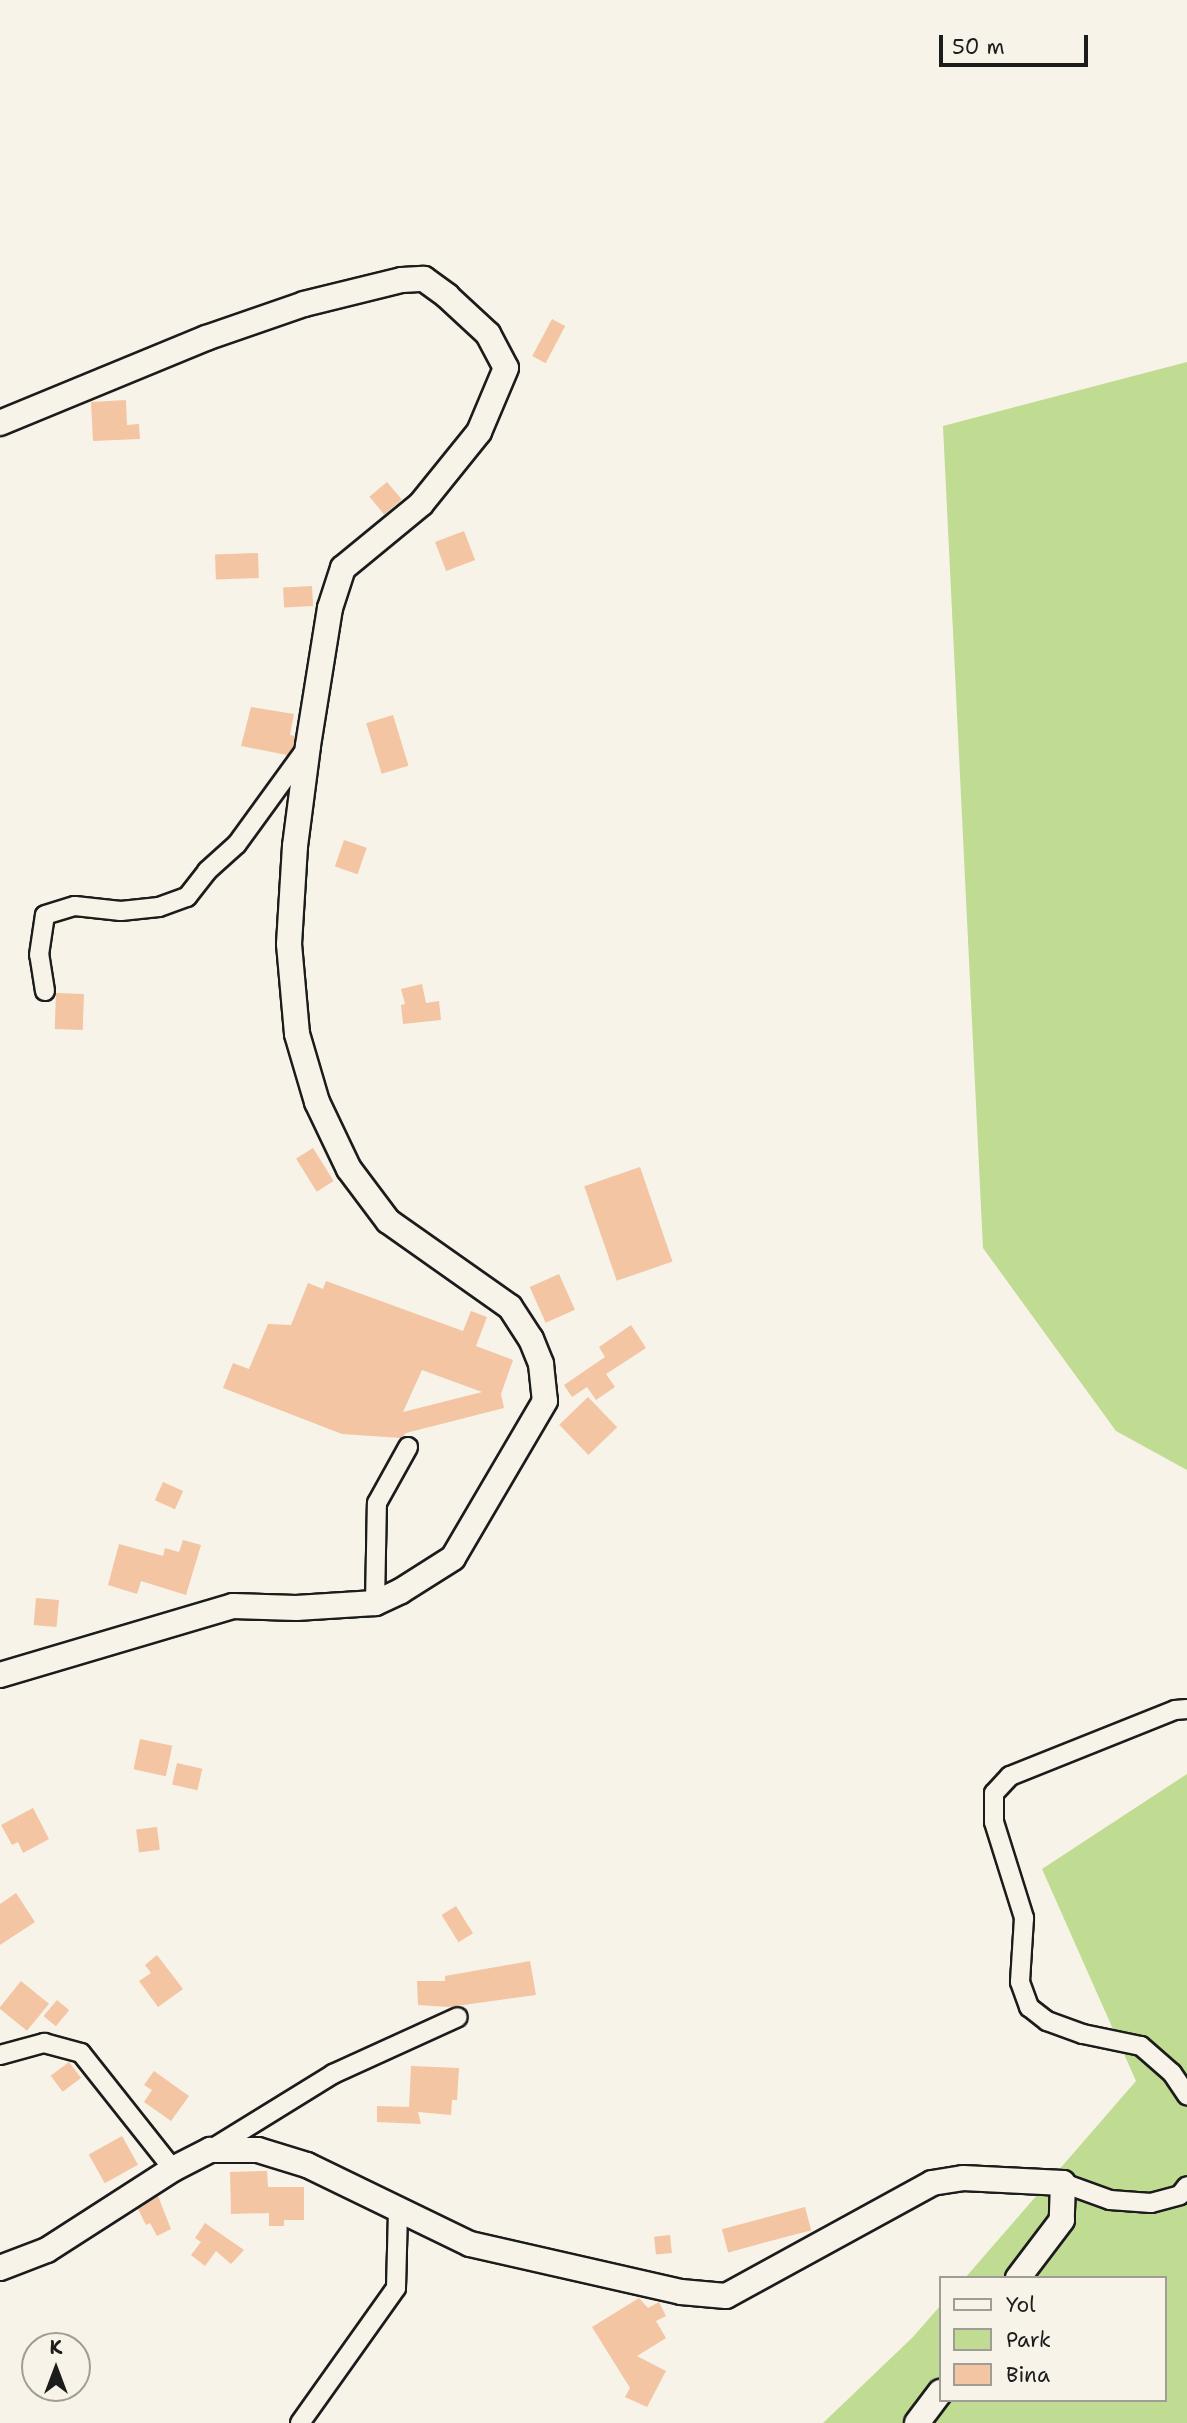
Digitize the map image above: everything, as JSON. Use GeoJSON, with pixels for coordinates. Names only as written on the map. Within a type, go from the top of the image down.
{"type":"FeatureCollection","features":[{"type":"Feature","properties":{"kind":"street"},"geometry":{"type":"LineString","coordinates":[[0,423],[206,338],[304,304],[402,279],[424,279],[488,334],[506,368],[479,432],[421,504],[342,568],[330,608],[308,746],[295,846],[289,944],[297,1034],[317,1102],[349,1169],[388,1221],[510,1307],[531,1339],[541,1364],[545,1401],[453,1558],[424,1579],[374,1603],[296,1608],[233,1606],[0,1675]]}},
{"type":"Feature","properties":{"kind":"street"},"geometry":{"type":"LineString","coordinates":[[46,991],[39,955],[45,915],[75,906],[121,911],[159,907],[187,897],[208,871],[237,844],[308,746]]}},
{"type":"Feature","properties":{"kind":"street"},"geometry":{"type":"LineString","coordinates":[[374,1603],[377,1503],[408,1447]]}},
{"type":"Feature","properties":{"kind":"street"},"geometry":{"type":"LineString","coordinates":[[1187,1709],[1175,1710],[1010,1776],[994,1793],[994,1822],[1024,1918],[1020,1982],[1029,2007],[1059,2025],[1141,2046],[1172,2073],[1187,2095]]}},
{"type":"Feature","properties":{"kind":"street"},"geometry":{"type":"LineString","coordinates":[[0,2268],[47,2250],[173,2169],[210,2150],[333,2074],[458,2017]]}},
{"type":"Feature","properties":{"kind":"street"},"geometry":{"type":"LineString","coordinates":[[0,2054],[44,2043],[81,2053],[173,2169]]}},
{"type":"Feature","properties":{"kind":"street"},"geometry":{"type":"LineString","coordinates":[[210,2150],[258,2150],[307,2165],[470,2244],[681,2292],[726,2296],[932,2183],[963,2178],[1063,2183],[1110,2200],[1151,2203],[1180,2195],[1187,2186]]}},
{"type":"Feature","properties":{"kind":"street"},"geometry":{"type":"LineString","coordinates":[[1020,2276],[1062,2220],[1063,2183]]}},
{"type":"Feature","properties":{"kind":"street"},"geometry":{"type":"LineString","coordinates":[[300,2423],[396,2288],[398,2210]]}},
{"type":"Feature","properties":{"kind":"street"},"geometry":{"type":"LineString","coordinates":[[917,2423],[939,2393]]}},
{"type":"Feature","properties":{"kind":"green space"},"geometry":{"type":"Polygon","coordinates":[[[1187,362],[1187,1470],[1116,1431],[983,1248],[943,426],[1187,362]]]}},
{"type":"Feature","properties":{"kind":"green space"},"geometry":{"type":"Polygon","coordinates":[[[1187,1774],[1187,2423],[823,2423],[913,2337],[939,2307],[939,2402],[1166,2402],[1166,2276],[967,2276],[1136,2081],[1042,1869],[1187,1774]]]}},
{"type":"Feature","properties":{"kind":"building"},"geometry":{"type":"Polygon","coordinates":[[[552,319],[565,326],[546,363],[532,356],[552,319]]]}},
{"type":"Feature","properties":{"kind":"building"},"geometry":{"type":"Polygon","coordinates":[[[126,400],[127,425],[139,424],[140,439],[93,441],[91,402],[126,400]]]}},
{"type":"Feature","properties":{"kind":"building"},"geometry":{"type":"Polygon","coordinates":[[[387,482],[402,500],[384,514],[369,497],[387,482]]]}},
{"type":"Feature","properties":{"kind":"building"},"geometry":{"type":"Polygon","coordinates":[[[464,531],[475,560],[446,571],[435,542],[464,531]]]}},
{"type":"Feature","properties":{"kind":"building"},"geometry":{"type":"Polygon","coordinates":[[[258,553],[259,578],[216,579],[215,555],[258,553]]]}},
{"type":"Feature","properties":{"kind":"building"},"geometry":{"type":"Polygon","coordinates":[[[312,586],[313,606],[284,607],[283,588],[312,586]]]}},
{"type":"Feature","properties":{"kind":"building"},"geometry":{"type":"Polygon","coordinates":[[[251,707],[294,714],[290,735],[295,736],[293,748],[287,755],[241,746],[251,707]]]}},
{"type":"Feature","properties":{"kind":"building"},"geometry":{"type":"Polygon","coordinates":[[[393,715],[408,766],[382,774],[366,723],[393,715]]]}},
{"type":"Feature","properties":{"kind":"building"},"geometry":{"type":"Polygon","coordinates":[[[344,840],[367,848],[358,874],[335,866],[344,840]]]}},
{"type":"Feature","properties":{"kind":"building"},"geometry":{"type":"Polygon","coordinates":[[[422,984],[426,1003],[439,1001],[441,1020],[403,1024],[401,1005],[405,1004],[401,989],[422,984]]]}},
{"type":"Feature","properties":{"kind":"building"},"geometry":{"type":"Polygon","coordinates":[[[56,993],[84,994],[83,1030],[55,1029],[56,993]]]}},
{"type":"Feature","properties":{"kind":"building"},"geometry":{"type":"Polygon","coordinates":[[[313,1148],[334,1181],[317,1192],[296,1159],[313,1148]]]}},
{"type":"Feature","properties":{"kind":"building"},"geometry":{"type":"Polygon","coordinates":[[[640,1167],[673,1262],[617,1281],[584,1186],[640,1167]]]}},
{"type":"Feature","properties":{"kind":"building"},"geometry":{"type":"Polygon","coordinates":[[[559,1274],[575,1310],[546,1323],[530,1287],[559,1274]]]}},
{"type":"Feature","properties":{"kind":"building"},"geometry":{"type":"Polygon","coordinates":[[[326,1281],[463,1331],[471,1311],[487,1317],[476,1346],[513,1360],[501,1394],[504,1408],[406,1433],[401,1438],[342,1434],[223,1388],[233,1363],[249,1369],[268,1324],[291,1325],[308,1283],[323,1289],[326,1281]],[[422,1370],[403,1412],[482,1392],[422,1370]]]}},
{"type":"Feature","properties":{"kind":"building"},"geometry":{"type":"Polygon","coordinates":[[[631,1325],[646,1348],[606,1374],[615,1387],[596,1400],[587,1387],[572,1397],[564,1385],[605,1357],[599,1347],[631,1325]]]}},
{"type":"Feature","properties":{"kind":"building"},"geometry":{"type":"Polygon","coordinates":[[[588,1397],[617,1427],[588,1455],[559,1425],[588,1397]]]}},
{"type":"Feature","properties":{"kind":"building"},"geometry":{"type":"Polygon","coordinates":[[[163,1482],[183,1491],[175,1509],[155,1500],[163,1482]]]}},
{"type":"Feature","properties":{"kind":"building"},"geometry":{"type":"Polygon","coordinates":[[[183,1540],[201,1545],[186,1595],[141,1581],[137,1594],[108,1585],[119,1544],[163,1556],[165,1548],[179,1552],[183,1540]]]}},
{"type":"Feature","properties":{"kind":"building"},"geometry":{"type":"Polygon","coordinates":[[[36,1598],[59,1600],[57,1627],[34,1625],[36,1598]]]}},
{"type":"Feature","properties":{"kind":"building"},"geometry":{"type":"Polygon","coordinates":[[[140,1739],[172,1746],[166,1776],[134,1769],[140,1739]]]}},
{"type":"Feature","properties":{"kind":"building"},"geometry":{"type":"Polygon","coordinates":[[[177,1763],[202,1769],[197,1790],[172,1784],[177,1763]]]}},
{"type":"Feature","properties":{"kind":"building"},"geometry":{"type":"Polygon","coordinates":[[[33,1808],[49,1839],[23,1853],[18,1842],[12,1845],[1,1825],[33,1808]]]}},
{"type":"Feature","properties":{"kind":"building"},"geometry":{"type":"Polygon","coordinates":[[[157,1827],[160,1850],[139,1852],[136,1830],[157,1827]]]}},
{"type":"Feature","properties":{"kind":"building"},"geometry":{"type":"Polygon","coordinates":[[[16,1893],[35,1922],[0,1945],[0,1904],[16,1893]]]}},
{"type":"Feature","properties":{"kind":"building"},"geometry":{"type":"Polygon","coordinates":[[[456,1906],[473,1933],[459,1942],[442,1915],[456,1906]]]}},
{"type":"Feature","properties":{"kind":"building"},"geometry":{"type":"Polygon","coordinates":[[[157,1955],[183,1989],[158,2007],[139,1981],[151,1973],[145,1965],[157,1955]]]}},
{"type":"Feature","properties":{"kind":"building"},"geometry":{"type":"Polygon","coordinates":[[[530,1961],[536,1995],[449,2007],[418,2005],[417,1981],[445,1981],[445,1976],[530,1961]]]}},
{"type":"Feature","properties":{"kind":"building"},"geometry":{"type":"Polygon","coordinates":[[[21,1981],[49,2004],[27,2031],[0,2009],[21,1981]]]}},
{"type":"Feature","properties":{"kind":"building"},"geometry":{"type":"Polygon","coordinates":[[[57,2000],[69,2010],[56,2026],[44,2016],[57,2000]]]}},
{"type":"Feature","properties":{"kind":"building"},"geometry":{"type":"Polygon","coordinates":[[[69,2062],[81,2078],[63,2092],[51,2076],[69,2062]]]}},
{"type":"Feature","properties":{"kind":"building"},"geometry":{"type":"Polygon","coordinates":[[[411,2066],[459,2068],[457,2100],[452,2100],[451,2115],[418,2112],[421,2124],[377,2122],[377,2106],[409,2107],[411,2066]]]}},
{"type":"Feature","properties":{"kind":"building"},"geometry":{"type":"Polygon","coordinates":[[[154,2071],[189,2096],[171,2121],[144,2102],[152,2090],[144,2085],[154,2071]]]}},
{"type":"Feature","properties":{"kind":"building"},"geometry":{"type":"Polygon","coordinates":[[[122,2136],[138,2165],[105,2183],[89,2154],[122,2136]]]}},
{"type":"Feature","properties":{"kind":"building"},"geometry":{"type":"Polygon","coordinates":[[[267,2171],[268,2187],[304,2187],[304,2220],[284,2220],[284,2226],[269,2226],[269,2213],[231,2214],[230,2172],[267,2171]]]}},
{"type":"Feature","properties":{"kind":"building"},"geometry":{"type":"Polygon","coordinates":[[[158,2196],[171,2229],[157,2236],[150,2223],[146,2225],[138,2209],[158,2196]]]}},
{"type":"Feature","properties":{"kind":"building"},"geometry":{"type":"Polygon","coordinates":[[[805,2207],[811,2230],[728,2252],[722,2229],[805,2207]]]}},
{"type":"Feature","properties":{"kind":"building"},"geometry":{"type":"Polygon","coordinates":[[[205,2223],[244,2250],[231,2264],[216,2251],[205,2266],[191,2255],[201,2242],[195,2238],[205,2223]]]}},
{"type":"Feature","properties":{"kind":"building"},"geometry":{"type":"Polygon","coordinates":[[[670,2235],[672,2253],[656,2255],[654,2237],[670,2235]]]}},
{"type":"Feature","properties":{"kind":"building"},"geometry":{"type":"Polygon","coordinates":[[[639,2298],[648,2308],[659,2302],[666,2316],[656,2321],[666,2338],[637,2356],[666,2371],[647,2407],[625,2397],[630,2388],[592,2327],[639,2298]]]}}]}
